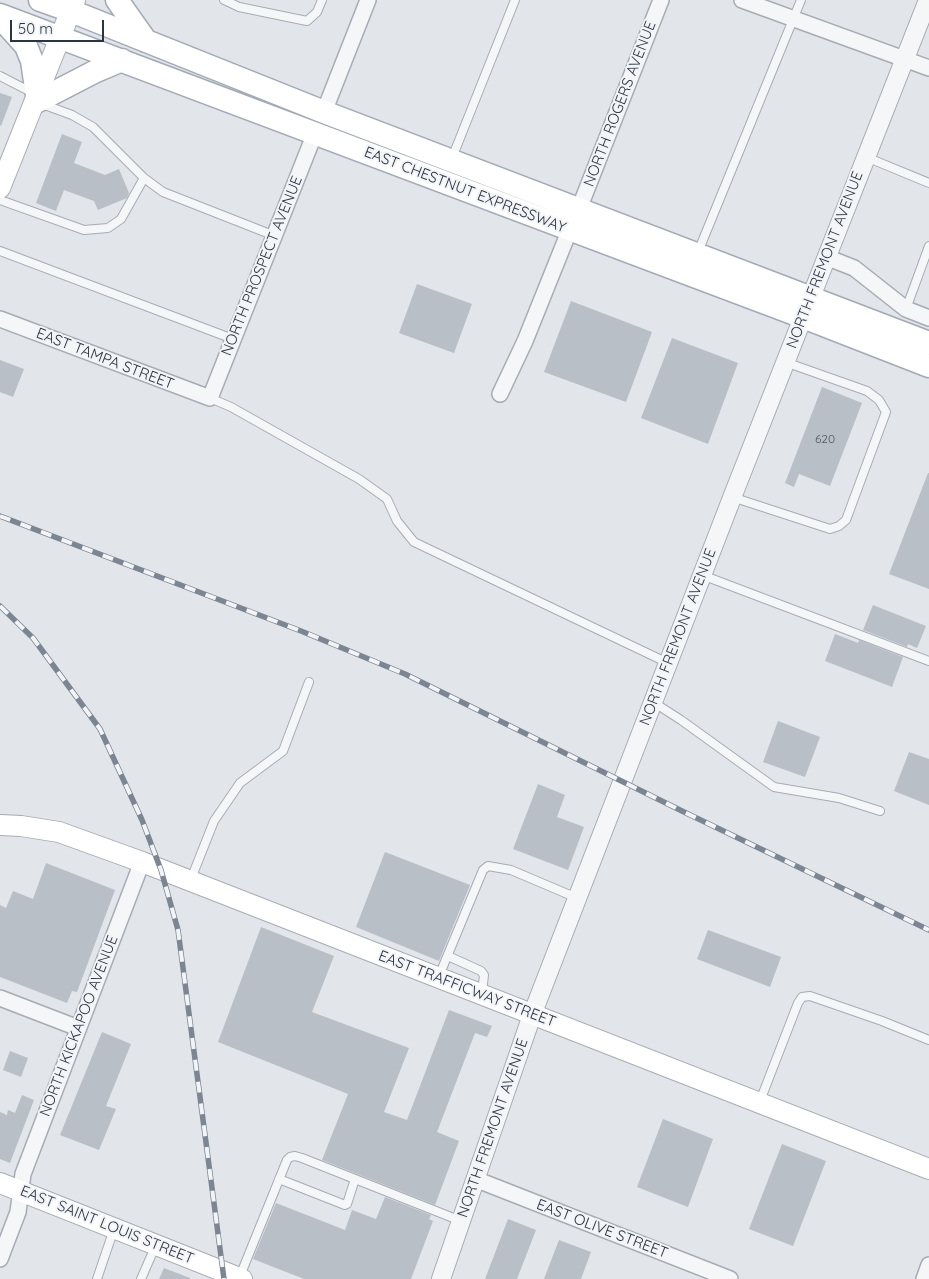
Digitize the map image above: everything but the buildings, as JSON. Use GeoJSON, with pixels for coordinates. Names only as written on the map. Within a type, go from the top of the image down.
{"type":"FeatureCollection","features":[{"type":"Feature","properties":{"kind":"main road","name":"EAST CHESTNUT EXPRESSWAY"},"geometry":{"type":"LineString","coordinates":[[40,0],[73,6],[146,41],[324,112],[697,254],[929,366]]}},
{"type":"Feature","properties":{"kind":"main road"},"geometry":{"type":"LineString","coordinates":[[117,0],[146,41]]}},
{"type":"Feature","properties":{"kind":"main road"},"geometry":{"type":"LineString","coordinates":[[0,188],[4,167],[37,99],[73,6]]}},
{"type":"Feature","properties":{"kind":"main road","name":"EAST CHESTNUT EXPRESSWAY"},"geometry":{"type":"LineString","coordinates":[[0,16],[61,37],[570,229],[807,306],[929,343]]}},
{"type":"Feature","properties":{"kind":"main road"},"geometry":{"type":"LineString","coordinates":[[0,16],[26,46],[32,61],[37,99]]}},
{"type":"Feature","properties":{"kind":"main road"},"geometry":{"type":"LineString","coordinates":[[37,99],[122,60]]}},
{"type":"Feature","properties":{"kind":"main road","name":"EAST TRAFFICWAY STREET"},"geometry":{"type":"LineString","coordinates":[[0,825],[58,832],[142,862],[929,1169]]}},
{"type":"Feature","properties":{"kind":"main road","name":"EAST SAINT LOUIS STREET"},"geometry":{"type":"LineString","coordinates":[[0,1183],[241,1279]]}},
{"type":"Feature","properties":{"kind":"street"},"geometry":{"type":"LineString","coordinates":[[324,112],[368,0]]}},
{"type":"Feature","properties":{"kind":"street","name":"NORTH ROGERS AVENUE"},"geometry":{"type":"LineString","coordinates":[[579,209],[661,0]]}},
{"type":"Feature","properties":{"kind":"street"},"geometry":{"type":"LineString","coordinates":[[742,0],[929,68]]}},
{"type":"Feature","properties":{"kind":"street","name":"NORTH FREMONT AVENUE"},"geometry":{"type":"LineString","coordinates":[[441,1279],[532,1015],[732,497],[928,0]]}},
{"type":"Feature","properties":{"kind":"street","name":"NORTH PROSPECT AVENUE"},"geometry":{"type":"LineString","coordinates":[[210,398],[315,134]]}},
{"type":"Feature","properties":{"kind":"street"},"geometry":{"type":"LineString","coordinates":[[500,394],[525,341],[570,229]]}},
{"type":"Feature","properties":{"kind":"street"},"geometry":{"type":"LineString","coordinates":[[826,257],[854,268],[906,309],[929,318]]}},
{"type":"Feature","properties":{"kind":"street","name":"EAST TAMPA STREET"},"geometry":{"type":"LineString","coordinates":[[0,319],[210,398]]}},
{"type":"Feature","properties":{"kind":"street","name":"NORTH KICKAPOO AVENUE"},"geometry":{"type":"LineString","coordinates":[[0,1259],[18,1212],[23,1174],[142,862]]}},
{"type":"Feature","properties":{"kind":"street"},"geometry":{"type":"LineString","coordinates":[[0,998],[78,1028]]}},
{"type":"Feature","properties":{"kind":"street","name":"EAST OLIVE STREET"},"geometry":{"type":"LineString","coordinates":[[474,1180],[730,1279]]}},
{"type":"Feature","properties":{"kind":"street"},"geometry":{"type":"LineString","coordinates":[[924,1279],[929,1265]]}},
{"type":"Feature","properties":{"kind":"lane"},"geometry":{"type":"LineString","coordinates":[[224,0],[239,7],[307,21],[317,12],[322,0]]}},
{"type":"Feature","properties":{"kind":"lane"},"geometry":{"type":"LineString","coordinates":[[451,160],[515,0]]}},
{"type":"Feature","properties":{"kind":"lane"},"geometry":{"type":"LineString","coordinates":[[697,254],[801,0]]}},
{"type":"Feature","properties":{"kind":"lane"},"geometry":{"type":"LineString","coordinates":[[0,76],[37,99],[94,127],[144,178],[163,192],[274,236]]}},
{"type":"Feature","properties":{"kind":"lane"},"geometry":{"type":"LineString","coordinates":[[865,157],[929,183]]}},
{"type":"Feature","properties":{"kind":"lane"},"geometry":{"type":"LineString","coordinates":[[0,200],[84,230],[108,228],[121,219],[144,178]]}},
{"type":"Feature","properties":{"kind":"lane"},"geometry":{"type":"LineString","coordinates":[[906,309],[929,246]]}},
{"type":"Feature","properties":{"kind":"lane"},"geometry":{"type":"LineString","coordinates":[[0,251],[233,339]]}},
{"type":"Feature","properties":{"kind":"lane"},"geometry":{"type":"LineString","coordinates":[[732,497],[830,529],[846,520],[886,412],[878,400],[867,391],[786,362]]}},
{"type":"Feature","properties":{"kind":"lane"},"geometry":{"type":"LineString","coordinates":[[210,398],[231,406],[360,479],[387,499],[397,521],[414,542],[668,663]]}},
{"type":"Feature","properties":{"kind":"lane"},"geometry":{"type":"LineString","coordinates":[[702,576],[929,661]]}},
{"type":"Feature","properties":{"kind":"lane"},"geometry":{"type":"LineString","coordinates":[[190,881],[214,821],[240,783],[283,751],[309,682]]}},
{"type":"Feature","properties":{"kind":"lane"},"geometry":{"type":"LineString","coordinates":[[653,702],[681,720],[774,788],[839,798],[880,811]]}},
{"type":"Feature","properties":{"kind":"lane"},"geometry":{"type":"LineString","coordinates":[[439,978],[483,870],[488,866],[511,870],[577,898]]}},
{"type":"Feature","properties":{"kind":"lane"},"geometry":{"type":"LineString","coordinates":[[448,956],[481,971],[484,975],[482,995]]}},
{"type":"Feature","properties":{"kind":"lane"},"geometry":{"type":"LineString","coordinates":[[760,1103],[798,1003],[802,997],[810,996],[882,1021],[929,1040]]}},
{"type":"Feature","properties":{"kind":"lane"},"geometry":{"type":"LineString","coordinates":[[241,1279],[279,1179],[290,1157],[295,1156],[461,1221]]}},
{"type":"Feature","properties":{"kind":"lane"},"geometry":{"type":"LineString","coordinates":[[279,1179],[345,1205],[347,1204],[355,1179]]}},
{"type":"Feature","properties":{"kind":"lane"},"geometry":{"type":"LineString","coordinates":[[97,1279],[115,1229]]}},
{"type":"Feature","properties":{"kind":"lane"},"geometry":{"type":"LineString","coordinates":[[141,1279],[156,1245]]}},
{"type":"Feature","properties":{"kind":"railway"},"geometry":{"type":"LineString","coordinates":[[0,516],[301,631],[405,674],[682,811],[929,930]]}},
{"type":"Feature","properties":{"kind":"railway"},"geometry":{"type":"LineString","coordinates":[[0,606],[33,638],[100,729],[142,820],[161,870],[178,930],[224,1279]]}}]}
